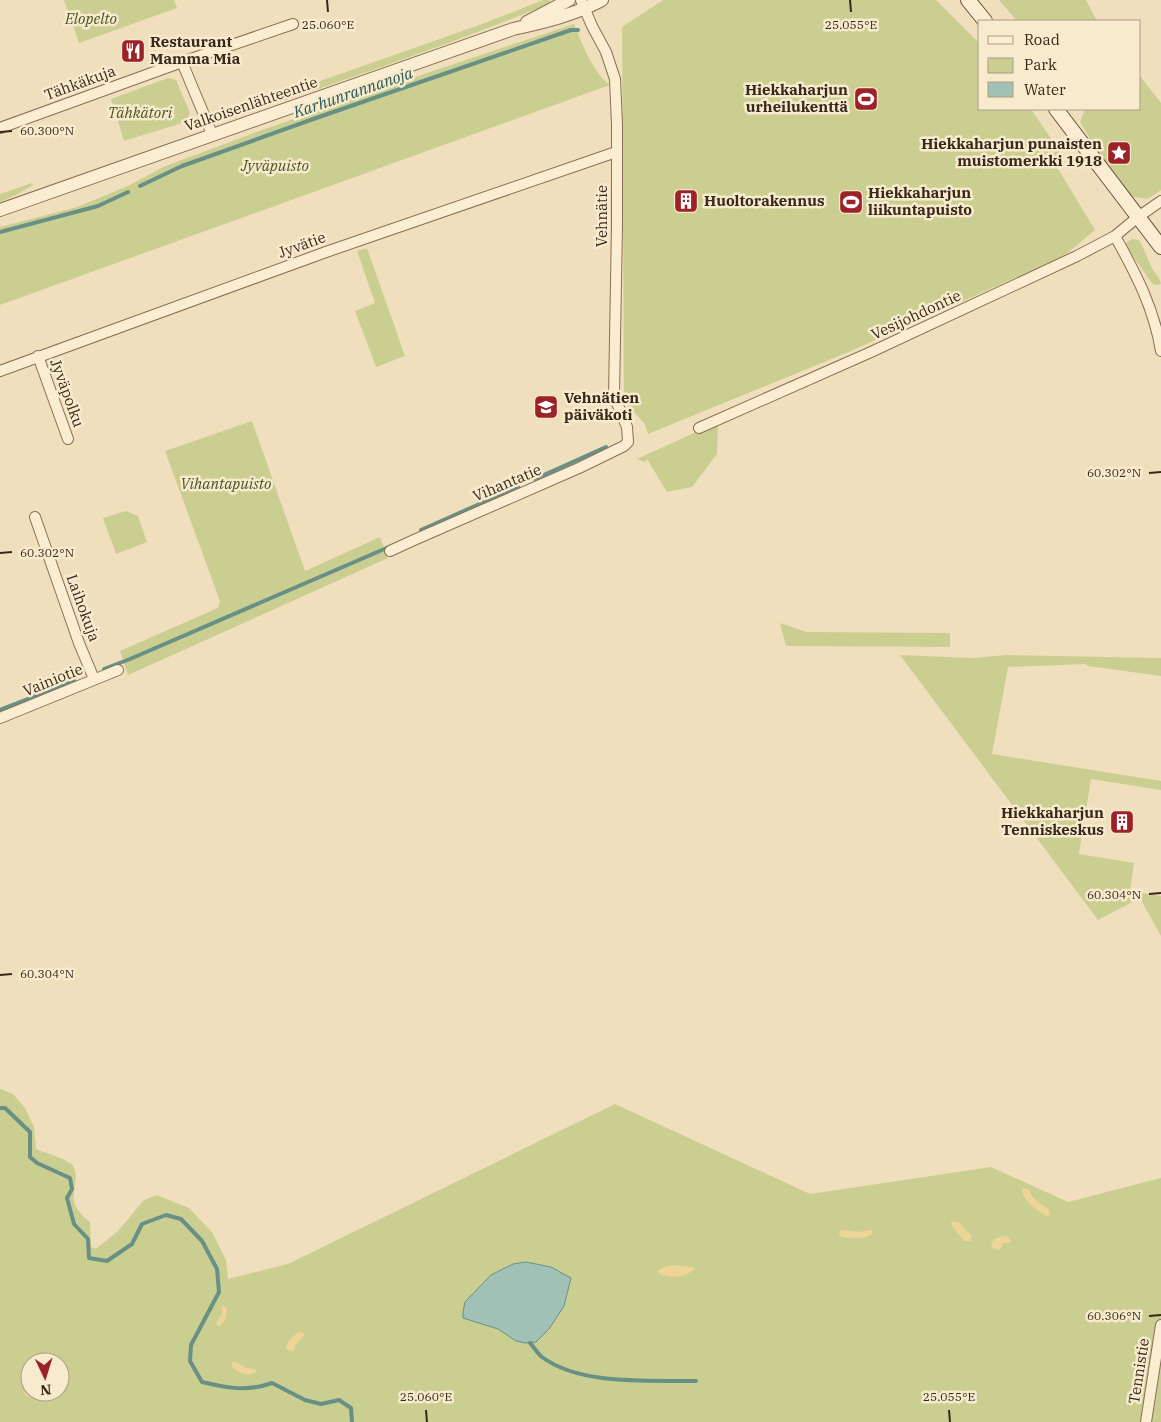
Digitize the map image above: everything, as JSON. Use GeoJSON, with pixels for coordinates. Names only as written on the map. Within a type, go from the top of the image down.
{"type":"FeatureCollection","features":[{"type":"Feature","properties":{"kind":"main road"},"geometry":{"type":"LineString","coordinates":[[968,0],[984,20]]}},
{"type":"Feature","properties":{"kind":"main road"},"geometry":{"type":"LineString","coordinates":[[1057,110],[1161,247]]}},
{"type":"Feature","properties":{"kind":"street","name":"Valkoisenlähteentie"},"geometry":{"type":"LineString","coordinates":[[514,29],[568,0]]}},
{"type":"Feature","properties":{"kind":"street","name":"Valkoisenlähteentie"},"geometry":{"type":"LineString","coordinates":[[0,210],[514,29],[554,20],[583,5],[602,0]]}},
{"type":"Feature","properties":{"kind":"street","name":"Vehnätie"},"geometry":{"type":"LineString","coordinates":[[583,5],[606,52],[615,79],[617,125],[617,309],[614,396],[627,427],[628,436]]}},
{"type":"Feature","properties":{"kind":"street","name":"Tähkäkuja"},"geometry":{"type":"LineString","coordinates":[[0,128],[293,24]]}},
{"type":"Feature","properties":{"kind":"street"},"geometry":{"type":"LineString","coordinates":[[182,62],[212,134]]}},
{"type":"Feature","properties":{"kind":"street","name":"Jyvätie"},"geometry":{"type":"LineString","coordinates":[[0,371],[38,356],[84,342],[326,252],[616,152]]}},
{"type":"Feature","properties":{"kind":"street","name":"Vesijohdontie"},"geometry":{"type":"LineString","coordinates":[[699,428],[966,308],[1115,236],[1138,217],[1161,202]]}},
{"type":"Feature","properties":{"kind":"street"},"geometry":{"type":"LineString","coordinates":[[1115,236],[1148,301],[1161,350]]}},
{"type":"Feature","properties":{"kind":"street","name":"Jyväpolku"},"geometry":{"type":"LineString","coordinates":[[38,356],[68,439]]}},
{"type":"Feature","properties":{"kind":"street","name":"Vihantatie"},"geometry":{"type":"LineString","coordinates":[[390,551],[594,461],[624,446],[628,442],[628,436]]}},
{"type":"Feature","properties":{"kind":"street","name":"Laihokuja"},"geometry":{"type":"LineString","coordinates":[[35,517],[79,643],[94,679]]}},
{"type":"Feature","properties":{"kind":"street","name":"Vainiotie"},"geometry":{"type":"LineString","coordinates":[[0,718],[118,670]]}},
{"type":"Feature","properties":{"kind":"street","name":"Tennistie"},"geometry":{"type":"LineString","coordinates":[[1146,1422],[1161,1325]]}},
{"type":"Feature","properties":{"kind":"green space","name":"Elopelto"},"geometry":{"type":"Polygon","coordinates":[[[64,0],[174,0],[177,8],[79,43],[64,0]]]}},
{"type":"Feature","properties":{"kind":"green space"},"geometry":{"type":"Polygon","coordinates":[[[543,0],[549,0],[551,3],[432,49],[312,91],[232,118],[222,119],[218,117],[485,23],[543,0]]]}},
{"type":"Feature","properties":{"kind":"green space","name":"Hiekkaharjun liikuntapuisto"},"geometry":{"type":"Polygon","coordinates":[[[663,0],[936,0],[978,42],[978,110],[1032,110],[1062,155],[1054,162],[1095,230],[1064,256],[851,351],[648,434],[644,423],[624,401],[622,27],[663,0]]]}},
{"type":"Feature","properties":{"kind":"green space"},"geometry":{"type":"Polygon","coordinates":[[[999,0],[1086,0],[1096,20],[1016,20],[999,0]]]}},
{"type":"Feature","properties":{"kind":"green space","name":"Jyväpuisto"},"geometry":{"type":"Polygon","coordinates":[[[574,24],[593,66],[610,85],[0,305],[0,227],[77,207],[128,186],[163,167],[262,130],[574,24]]]}},
{"type":"Feature","properties":{"kind":"green space"},"geometry":{"type":"Polygon","coordinates":[[[1141,77],[1161,103],[1161,190],[1148,199],[1134,197],[1129,194],[1102,159],[1080,122],[1085,110],[1141,110],[1141,77]]]}},
{"type":"Feature","properties":{"kind":"green space","name":"Tähkätori"},"geometry":{"type":"Polygon","coordinates":[[[168,78],[176,80],[190,113],[187,119],[182,123],[124,141],[111,99],[168,78]]]}},
{"type":"Feature","properties":{"kind":"green space"},"geometry":{"type":"Polygon","coordinates":[[[32,183],[33,185],[18,194],[0,202],[0,194],[32,183]]]}},
{"type":"Feature","properties":{"kind":"green space"},"geometry":{"type":"Polygon","coordinates":[[[1132,239],[1139,240],[1161,284],[1155,285],[1151,282],[1128,249],[1126,243],[1132,239]]]}},
{"type":"Feature","properties":{"kind":"green space"},"geometry":{"type":"Polygon","coordinates":[[[367,248],[405,356],[376,367],[355,311],[375,303],[357,251],[367,248]]]}},
{"type":"Feature","properties":{"kind":"green space","name":"Vihantapuisto"},"geometry":{"type":"Polygon","coordinates":[[[252,421],[305,571],[380,537],[388,558],[128,675],[120,651],[218,608],[220,601],[165,451],[252,421]]]}},
{"type":"Feature","properties":{"kind":"green space"},"geometry":{"type":"Polygon","coordinates":[[[718,422],[717,454],[692,487],[667,492],[647,459],[645,462],[637,459],[718,422]]]}},
{"type":"Feature","properties":{"kind":"green space"},"geometry":{"type":"Polygon","coordinates":[[[126,511],[138,516],[147,542],[116,554],[103,518],[126,511]]]}},
{"type":"Feature","properties":{"kind":"green space"},"geometry":{"type":"Polygon","coordinates":[[[780,623],[807,632],[950,633],[950,647],[786,646],[780,623]]]}},
{"type":"Feature","properties":{"kind":"green space"},"geometry":{"type":"Polygon","coordinates":[[[900,655],[972,658],[1006,655],[1161,658],[1161,676],[1088,666],[1085,664],[1008,667],[992,754],[1161,781],[1161,790],[1091,779],[1079,854],[1134,863],[1130,891],[1161,896],[1161,936],[1140,898],[1098,920],[900,655]]]}},
{"type":"Feature","properties":{"kind":"green space"},"geometry":{"type":"Polygon","coordinates":[[[0,1089],[13,1094],[25,1108],[34,1127],[36,1149],[63,1159],[74,1168],[76,1173],[75,1205],[90,1222],[91,1247],[96,1249],[118,1231],[144,1200],[157,1195],[189,1208],[212,1232],[226,1260],[228,1279],[288,1264],[615,1104],[810,1194],[991,1167],[1068,1202],[1161,1178],[1161,1422],[0,1422],[0,1089]]]}},
{"type":"Feature","properties":{"kind":"sand"},"geometry":{"type":"Polygon","coordinates":[[[1024,1188],[1029,1190],[1037,1201],[1048,1208],[1050,1215],[1046,1216],[1027,1201],[1022,1190],[1024,1188]]]}},
{"type":"Feature","properties":{"kind":"sand"},"geometry":{"type":"Polygon","coordinates":[[[951,1222],[959,1223],[972,1236],[971,1241],[964,1241],[952,1226],[951,1222]]]}},
{"type":"Feature","properties":{"kind":"sand"},"geometry":{"type":"Polygon","coordinates":[[[842,1230],[859,1232],[872,1230],[873,1233],[862,1238],[848,1238],[840,1236],[839,1232],[842,1230]]]}},
{"type":"Feature","properties":{"kind":"sand"},"geometry":{"type":"Polygon","coordinates":[[[1007,1236],[1011,1241],[1003,1243],[1000,1250],[994,1249],[991,1246],[994,1239],[1007,1236]]]}},
{"type":"Feature","properties":{"kind":"sand"},"geometry":{"type":"Polygon","coordinates":[[[672,1265],[693,1267],[695,1269],[687,1274],[671,1277],[657,1272],[662,1268],[672,1265]]]}},
{"type":"Feature","properties":{"kind":"sand"},"geometry":{"type":"Polygon","coordinates":[[[222,1306],[227,1308],[227,1314],[224,1322],[218,1327],[216,1323],[222,1314],[222,1306]]]}},
{"type":"Feature","properties":{"kind":"sand"},"geometry":{"type":"Polygon","coordinates":[[[299,1332],[305,1335],[296,1344],[294,1351],[287,1350],[288,1342],[299,1332]]]}},
{"type":"Feature","properties":{"kind":"sand"},"geometry":{"type":"Polygon","coordinates":[[[234,1361],[246,1368],[256,1369],[257,1371],[250,1374],[241,1373],[232,1367],[232,1362],[234,1361]]]}},
{"type":"Feature","properties":{"kind":"water"},"geometry":{"type":"Polygon","coordinates":[[[526,1262],[551,1267],[571,1278],[564,1306],[549,1329],[536,1342],[525,1343],[516,1341],[498,1329],[463,1318],[465,1302],[491,1275],[513,1264],[526,1262]]]}},
{"type":"Feature","properties":{"kind":"waterway","name":"Karhunrannanoja"},"geometry":{"type":"LineString","coordinates":[[140,186],[182,166],[319,117],[571,30],[578,30]]}},
{"type":"Feature","properties":{"kind":"waterway","name":"Karhunrannanoja"},"geometry":{"type":"LineString","coordinates":[[0,232],[98,206],[128,192]]}},
{"type":"Feature","properties":{"kind":"waterway"},"geometry":{"type":"LineString","coordinates":[[535,479],[606,447]]}},
{"type":"Feature","properties":{"kind":"waterway"},"geometry":{"type":"LineString","coordinates":[[421,530],[518,487]]}},
{"type":"Feature","properties":{"kind":"waterway"},"geometry":{"type":"LineString","coordinates":[[104,669],[389,547]]}},
{"type":"Feature","properties":{"kind":"waterway"},"geometry":{"type":"LineString","coordinates":[[0,710],[74,681]]}},
{"type":"Feature","properties":{"kind":"waterway"},"geometry":{"type":"LineString","coordinates":[[0,1108],[5,1108],[30,1132],[30,1157],[37,1163],[70,1178],[72,1189],[67,1198],[74,1224],[88,1239],[89,1258],[107,1261],[132,1244],[142,1224],[166,1215],[181,1219],[202,1241],[217,1269],[219,1292],[191,1345],[190,1361],[202,1382],[237,1388],[263,1386],[272,1383],[305,1400],[321,1404],[339,1400],[351,1408],[352,1422]]}},
{"type":"Feature","properties":{"kind":"waterway"},"geometry":{"type":"LineString","coordinates":[[530,1343],[542,1357],[576,1373],[616,1380],[696,1381]]}},
{"type":"Feature","properties":{"kind":"place","name":"Restaurant Mamma Mia"},"geometry":{"type":"Point","coordinates":[133,51]}},
{"type":"Feature","properties":{"kind":"place","name":"Hiekkaharjun urheilukenttä"},"geometry":{"type":"Point","coordinates":[866,99]}},
{"type":"Feature","properties":{"kind":"place","name":"Hiekkaharjun punaisten muistomerkki 1918"},"geometry":{"type":"Point","coordinates":[1119,153]}},
{"type":"Feature","properties":{"kind":"place","name":"Huoltorakennus"},"geometry":{"type":"Point","coordinates":[686,201]}},
{"type":"Feature","properties":{"kind":"place","name":"Hiekkaharjun liikuntapuisto"},"geometry":{"type":"Point","coordinates":[851,202]}},
{"type":"Feature","properties":{"kind":"place","name":"Vehnätien päiväkoti"},"geometry":{"type":"Point","coordinates":[546,407]}},
{"type":"Feature","properties":{"kind":"place","name":"Hiekkaharjun Tenniskeskus"},"geometry":{"type":"Point","coordinates":[1122,822]}}]}
